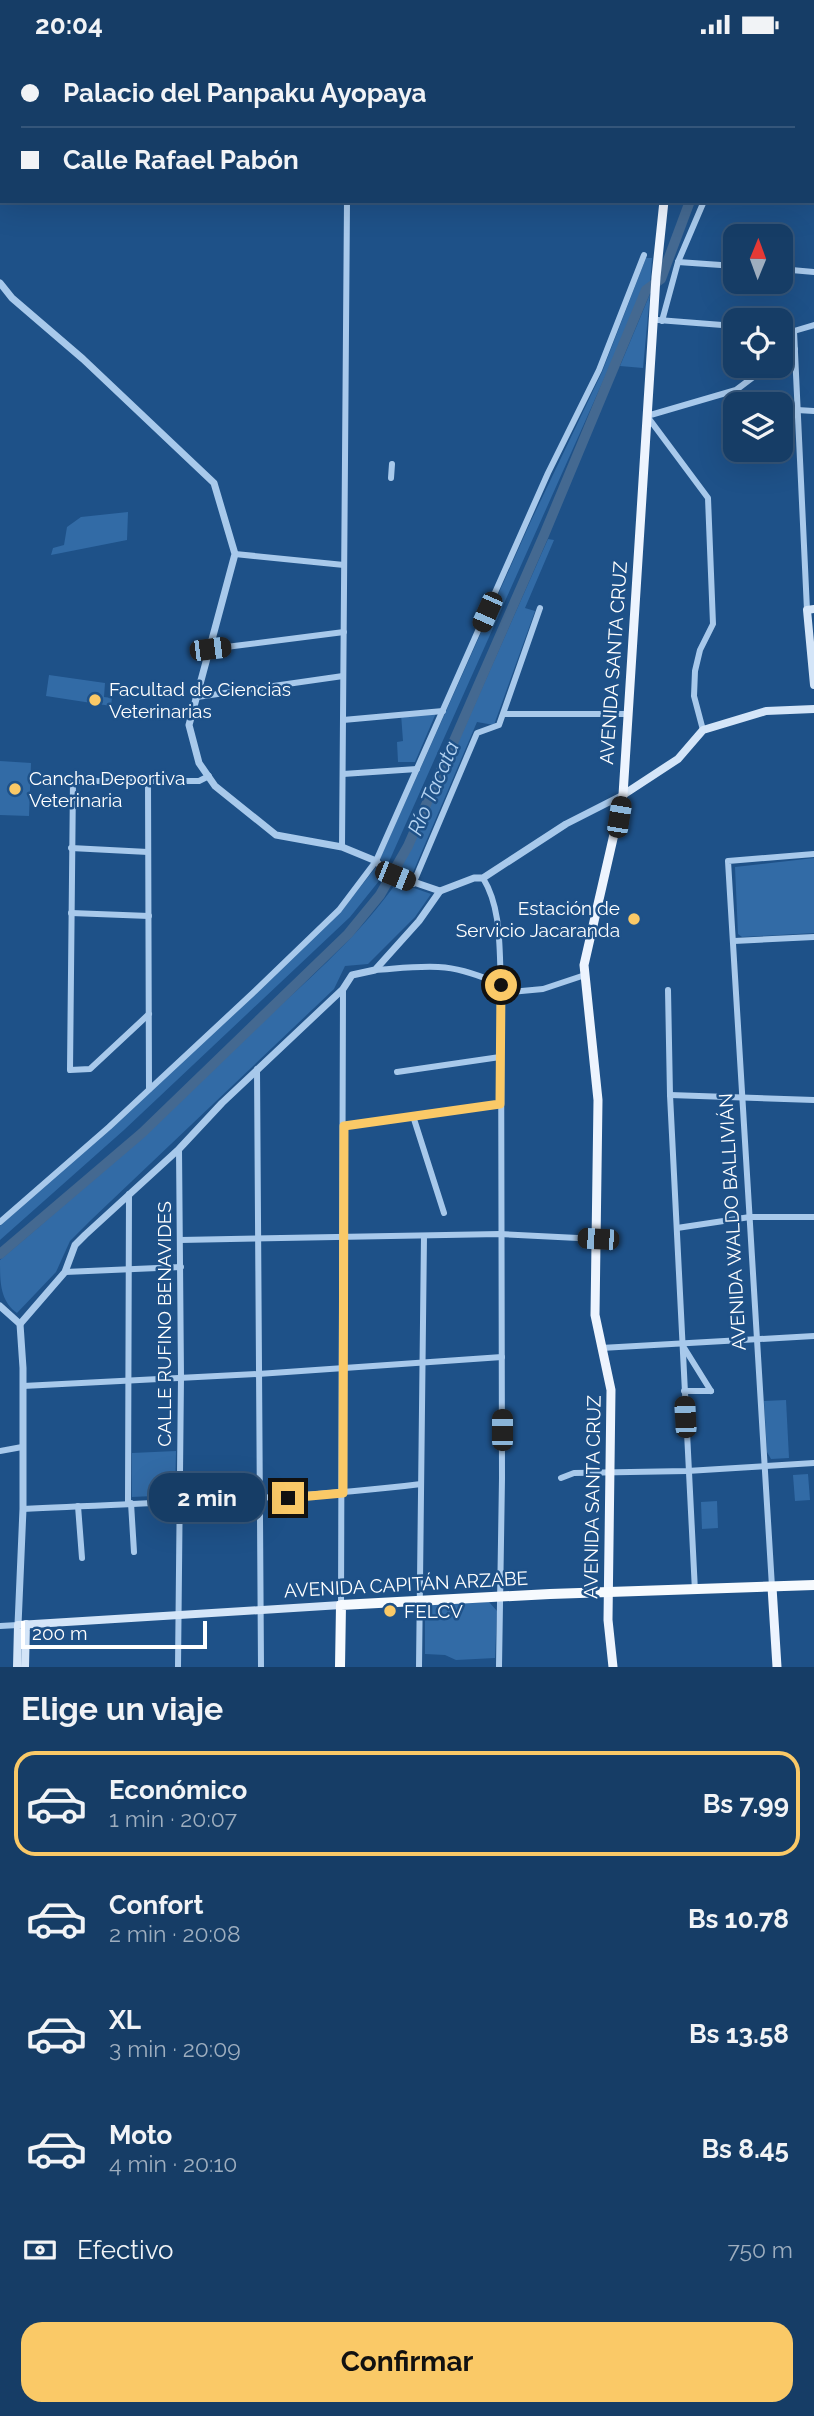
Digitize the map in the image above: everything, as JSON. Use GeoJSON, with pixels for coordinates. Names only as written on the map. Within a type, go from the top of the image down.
{"type":"FeatureCollection","features":[{"type":"Feature","properties":{"kind":"highway","name":"AVENIDA CAPITÁN ARZABE"},"geometry":{"type":"LineString","coordinates":[[341,1605],[502,1596],[814,1585]]}},
{"type":"Feature","properties":{"kind":"highway"},"geometry":{"type":"LineString","coordinates":[[340,1667],[341,1605]]}},
{"type":"Feature","properties":{"kind":"main road","name":"AVENIDA SANTA CRUZ"},"geometry":{"type":"LineString","coordinates":[[614,1667],[608,1620],[611,1391],[595,1315],[598,1239],[597,1100],[584,965],[622,795],[647,416],[658,320],[656,277],[664,203]]}},
{"type":"Feature","properties":{"kind":"main road"},"geometry":{"type":"LineString","coordinates":[[810,609],[814,685]]}},
{"type":"Feature","properties":{"kind":"main road"},"geometry":{"type":"LineString","coordinates":[[622,795],[678,759],[703,730],[766,711],[814,709]]}},
{"type":"Feature","properties":{"kind":"main road","name":"AVENIDA WALDO BALLIVIÁN"},"geometry":{"type":"LineString","coordinates":[[772,1587],[777,1667]]}},
{"type":"Feature","properties":{"kind":"main road","name":"AVENIDA CAPITÁN ARZABE"},"geometry":{"type":"LineString","coordinates":[[22,1625],[341,1605]]}},
{"type":"Feature","properties":{"kind":"main road"},"geometry":{"type":"LineString","coordinates":[[17,1667],[22,1625]]}},
{"type":"Feature","properties":{"kind":"main road"},"geometry":{"type":"LineString","coordinates":[[22,1625],[25,1667]]}},
{"type":"Feature","properties":{"kind":"street"},"geometry":{"type":"LineString","coordinates":[[342,847],[347,203]]}},
{"type":"Feature","properties":{"kind":"street"},"geometry":{"type":"LineString","coordinates":[[704,203],[678,262],[658,320],[723,325]]}},
{"type":"Feature","properties":{"kind":"street"},"geometry":{"type":"LineString","coordinates":[[0,1222],[10,1217],[339,910],[376,861],[548,473],[599,370],[644,255]]}},
{"type":"Feature","properties":{"kind":"street"},"geometry":{"type":"LineString","coordinates":[[678,262],[723,265]]}},
{"type":"Feature","properties":{"kind":"street"},"geometry":{"type":"LineString","coordinates":[[793,270],[814,272]]}},
{"type":"Feature","properties":{"kind":"street"},"geometry":{"type":"LineString","coordinates":[[0,283],[12,298],[83,359],[215,483],[235,554],[189,725],[192,748],[215,786],[276,835],[342,847],[376,861],[391,875],[440,891]]}},
{"type":"Feature","properties":{"kind":"street"},"geometry":{"type":"LineString","coordinates":[[810,609],[794,331],[814,325]]}},
{"type":"Feature","properties":{"kind":"street"},"geometry":{"type":"LineString","coordinates":[[703,730],[694,696],[695,671],[700,650],[713,624],[708,498],[647,416],[736,390],[752,378]]}},
{"type":"Feature","properties":{"kind":"street"},"geometry":{"type":"LineString","coordinates":[[797,410],[814,411]]}},
{"type":"Feature","properties":{"kind":"street"},"geometry":{"type":"LineString","coordinates":[[391,478],[392,464]]}},
{"type":"Feature","properties":{"kind":"street"},"geometry":{"type":"LineString","coordinates":[[235,554],[344,565]]}},
{"type":"Feature","properties":{"kind":"street"},"geometry":{"type":"LineString","coordinates":[[413,884],[477,733],[499,725],[540,608]]}},
{"type":"Feature","properties":{"kind":"street"},"geometry":{"type":"LineString","coordinates":[[210,649],[344,632]]}},
{"type":"Feature","properties":{"kind":"street"},"geometry":{"type":"LineString","coordinates":[[197,697],[343,676]]}},
{"type":"Feature","properties":{"kind":"street"},"geometry":{"type":"LineString","coordinates":[[343,720],[443,711]]}},
{"type":"Feature","properties":{"kind":"street"},"geometry":{"type":"LineString","coordinates":[[504,714],[628,714]]}},
{"type":"Feature","properties":{"kind":"street"},"geometry":{"type":"LineString","coordinates":[[343,774],[417,769]]}},
{"type":"Feature","properties":{"kind":"street"},"geometry":{"type":"LineString","coordinates":[[149,1014],[90,1069],[70,1070],[73,781],[199,781],[209,776]]}},
{"type":"Feature","properties":{"kind":"street"},"geometry":{"type":"LineString","coordinates":[[148,781],[149,1089]]}},
{"type":"Feature","properties":{"kind":"street"},"geometry":{"type":"LineString","coordinates":[[375,970],[419,921],[440,891],[474,878],[483,878],[566,824],[622,795]]}},
{"type":"Feature","properties":{"kind":"street"},"geometry":{"type":"LineString","coordinates":[[71,848],[148,852]]}},
{"type":"Feature","properties":{"kind":"street","name":"AVENIDA WALDO BALLIVIÁN"},"geometry":{"type":"LineString","coordinates":[[772,1587],[729,861],[814,854]]}},
{"type":"Feature","properties":{"kind":"street"},"geometry":{"type":"LineString","coordinates":[[483,878],[493,894],[496,910],[501,989],[502,1596],[499,1667]]}},
{"type":"Feature","properties":{"kind":"street"},"geometry":{"type":"LineString","coordinates":[[71,913],[149,916]]}},
{"type":"Feature","properties":{"kind":"street"},"geometry":{"type":"LineString","coordinates":[[734,941],[814,937]]}},
{"type":"Feature","properties":{"kind":"street"},"geometry":{"type":"LineString","coordinates":[[22,1625],[23,1386],[20,1324],[65,1272],[75,1245],[179,1149],[257,1069],[343,989],[352,975],[375,970],[450,966],[468,970],[501,989],[543,989],[585,975]]}},
{"type":"Feature","properties":{"kind":"street"},"geometry":{"type":"LineString","coordinates":[[341,1605],[343,989]]}},
{"type":"Feature","properties":{"kind":"street"},"geometry":{"type":"LineString","coordinates":[[668,991],[670,1095],[695,1591]]}},
{"type":"Feature","properties":{"kind":"street"},"geometry":{"type":"LineString","coordinates":[[397,1072],[500,1057]]}},
{"type":"Feature","properties":{"kind":"street"},"geometry":{"type":"LineString","coordinates":[[257,1069],[261,1667]]}},
{"type":"Feature","properties":{"kind":"street"},"geometry":{"type":"LineString","coordinates":[[670,1095],[743,1095],[814,1100]]}},
{"type":"Feature","properties":{"kind":"street"},"geometry":{"type":"LineString","coordinates":[[344,1126],[500,1104]]}},
{"type":"Feature","properties":{"kind":"street"},"geometry":{"type":"LineString","coordinates":[[413,1117],[444,1213]]}},
{"type":"Feature","properties":{"kind":"street","name":"CALLE RUFINO BENAVIDES"},"geometry":{"type":"LineString","coordinates":[[178,1667],[181,1377],[179,1149]]}},
{"type":"Feature","properties":{"kind":"street"},"geometry":{"type":"LineString","coordinates":[[129,1194],[130,1503],[134,1552]]}},
{"type":"Feature","properties":{"kind":"street"},"geometry":{"type":"LineString","coordinates":[[677,1228],[750,1217],[814,1217]]}},
{"type":"Feature","properties":{"kind":"street"},"geometry":{"type":"LineString","coordinates":[[180,1240],[500,1234],[598,1239]]}},
{"type":"Feature","properties":{"kind":"street"},"geometry":{"type":"LineString","coordinates":[[419,1667],[424,1236]]}},
{"type":"Feature","properties":{"kind":"street"},"geometry":{"type":"LineString","coordinates":[[65,1272],[130,1272],[181,1267]]}},
{"type":"Feature","properties":{"kind":"street"},"geometry":{"type":"LineString","coordinates":[[0,1306],[20,1324]]}},
{"type":"Feature","properties":{"kind":"street"},"geometry":{"type":"LineString","coordinates":[[601,1349],[814,1336]]}},
{"type":"Feature","properties":{"kind":"street"},"geometry":{"type":"LineString","coordinates":[[682,1345],[711,1391],[684,1391]]}},
{"type":"Feature","properties":{"kind":"street"},"geometry":{"type":"LineString","coordinates":[[23,1386],[342,1369],[502,1357]]}},
{"type":"Feature","properties":{"kind":"street"},"geometry":{"type":"LineString","coordinates":[[0,1451],[22,1447]]}},
{"type":"Feature","properties":{"kind":"street"},"geometry":{"type":"LineString","coordinates":[[561,1478],[575,1473],[687,1471],[814,1463]]}},
{"type":"Feature","properties":{"kind":"street"},"geometry":{"type":"LineString","coordinates":[[23,1509],[260,1500],[421,1485]]}},
{"type":"Feature","properties":{"kind":"street"},"geometry":{"type":"LineString","coordinates":[[78,1506],[82,1558]]}},
{"type":"Feature","properties":{"kind":"street","name":"AVENIDA CAPITÁN ARZABE"},"geometry":{"type":"LineString","coordinates":[[0,1626],[22,1625]]}},
{"type":"Feature","properties":{"kind":"shaded area"},"geometry":{"type":"Polygon","coordinates":[[[646,258],[652,258],[650,285],[645,287],[387,866],[380,859],[530,523],[602,372],[646,258]]]}},
{"type":"Feature","properties":{"kind":"shaded area"},"geometry":{"type":"Polygon","coordinates":[[[650,294],[643,368],[620,366],[650,294]]]}},
{"type":"Feature","properties":{"kind":"shaded area"},"geometry":{"type":"Polygon","coordinates":[[[128,512],[127,540],[51,555],[53,548],[64,545],[67,527],[81,517],[128,512]]]}},
{"type":"Feature","properties":{"kind":"shaded area"},"geometry":{"type":"Polygon","coordinates":[[[548,539],[554,540],[525,608],[535,611],[494,725],[477,722],[411,877],[397,873],[425,817],[548,539]]]}},
{"type":"Feature","properties":{"kind":"shaded area"},"geometry":{"type":"Polygon","coordinates":[[[49,675],[105,683],[104,697],[112,698],[111,706],[46,696],[49,675]]]}},
{"type":"Feature","properties":{"kind":"shaded area"},"geometry":{"type":"Polygon","coordinates":[[[436,713],[415,762],[398,762],[397,742],[403,741],[401,714],[436,713]]]}},
{"type":"Feature","properties":{"kind":"shaded area","name":"Cancha Deportiva Veterinaria"},"geometry":{"type":"Polygon","coordinates":[[[0,761],[31,763],[29,816],[0,815],[0,761]]]}},
{"type":"Feature","properties":{"kind":"shaded area"},"geometry":{"type":"Polygon","coordinates":[[[814,858],[814,933],[742,937],[738,934],[735,867],[814,858]]]}},
{"type":"Feature","properties":{"kind":"shaded area"},"geometry":{"type":"Polygon","coordinates":[[[376,867],[383,876],[350,917],[124,1130],[0,1240],[0,1226],[339,914],[376,867]]]}},
{"type":"Feature","properties":{"kind":"shaded area"},"geometry":{"type":"Polygon","coordinates":[[[397,882],[431,894],[415,917],[368,964],[345,966],[334,989],[70,1241],[56,1272],[17,1313],[11,1308],[2,1290],[0,1260],[122,1153],[323,966],[362,926],[397,882]]]}},
{"type":"Feature","properties":{"kind":"shaded area"},"geometry":{"type":"Polygon","coordinates":[[[786,1400],[789,1458],[771,1459],[767,1452],[764,1401],[786,1400]]]}},
{"type":"Feature","properties":{"kind":"shaded area"},"geometry":{"type":"Polygon","coordinates":[[[176,1451],[175,1495],[132,1497],[132,1453],[176,1451]]]}},
{"type":"Feature","properties":{"kind":"shaded area"},"geometry":{"type":"Polygon","coordinates":[[[808,1474],[810,1500],[795,1501],[793,1475],[808,1474]]]}},
{"type":"Feature","properties":{"kind":"shaded area"},"geometry":{"type":"Polygon","coordinates":[[[717,1501],[718,1528],[702,1529],[701,1502],[717,1501]]]}},
{"type":"Feature","properties":{"kind":"shaded area"},"geometry":{"type":"Polygon","coordinates":[[[489,1602],[497,1611],[495,1658],[456,1660],[445,1655],[425,1654],[425,1605],[489,1602]]]}},
{"type":"Feature","properties":{"kind":"waterway","name":"Río Tacata"},"geometry":{"type":"LineString","coordinates":[[0,1254],[142,1133],[348,934],[380,895],[408,846],[544,535],[646,290],[661,279],[689,203]]}},
{"type":"Feature","properties":{"kind":"place","name":"Facultad de Ciencias Veterinarias"},"geometry":{"type":"Point","coordinates":[95,700]}},
{"type":"Feature","properties":{"kind":"place","name":"Cancha Deportiva Veterinaria"},"geometry":{"type":"Point","coordinates":[15,789]}},
{"type":"Feature","properties":{"kind":"place","name":"Estación de Servicio Jacaranda"},"geometry":{"type":"Point","coordinates":[634,919]}},
{"type":"Feature","properties":{"kind":"place","name":"FELCV"},"geometry":{"type":"Point","coordinates":[390,1611]}},
{"type":"Feature","properties":{"kind":"route"},"geometry":{"type":"LineString","coordinates":[[288,1498],[343,1493],[344,1126],[500,1104],[501,985]]}}]}
